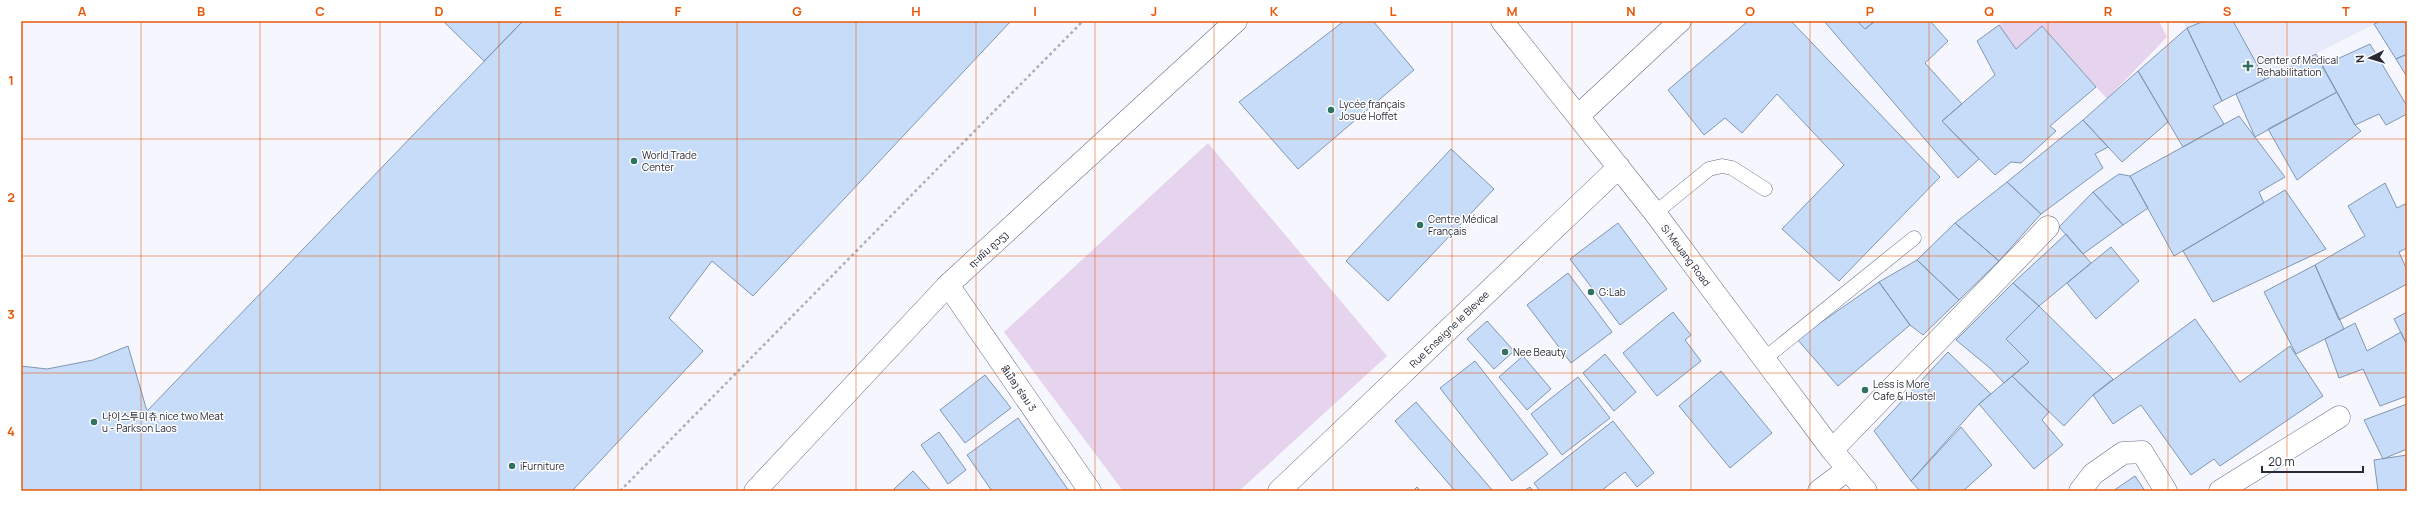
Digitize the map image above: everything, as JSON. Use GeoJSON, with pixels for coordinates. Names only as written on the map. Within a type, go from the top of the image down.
{"type":"FeatureCollection","features":[{"type":"Feature","properties":{"kind":"street","name":"ຖະໜົນ ຄູວຽງ"},"geometry":{"type":"LineString","coordinates":[[755,491],[948,285],[1236,21]]}},
{"type":"Feature","properties":{"kind":"street"},"geometry":{"type":"LineString","coordinates":[[1578,116],[1680,21]]}},
{"type":"Feature","properties":{"kind":"street","name":"Si Meuang Road"},"geometry":{"type":"LineString","coordinates":[[1508,23],[1578,116],[1655,213],[1832,450],[1866,491]]}},
{"type":"Feature","properties":{"kind":"street","name":"Rue Enseigne le Blevee"},"geometry":{"type":"LineString","coordinates":[[1279,491],[1619,167]]}},
{"type":"Feature","properties":{"kind":"street"},"geometry":{"type":"LineString","coordinates":[[1832,450],[2048,227]]}},
{"type":"Feature","properties":{"kind":"street","name":"ສີເມືອງ ຮ່ອມ 3"},"geometry":{"type":"LineString","coordinates":[[948,285],[1090,491]]}},
{"type":"Feature","properties":{"kind":"street"},"geometry":{"type":"LineString","coordinates":[[2220,491],[2339,417]]}},
{"type":"Feature","properties":{"kind":"street"},"geometry":{"type":"LineString","coordinates":[[2080,491],[2093,474],[2123,454],[2142,452],[2166,491]]}},
{"type":"Feature","properties":{"kind":"street"},"geometry":{"type":"LineString","coordinates":[[1819,491],[1848,469]]}},
{"type":"Feature","properties":{"kind":"lane"},"geometry":{"type":"LineString","coordinates":[[1655,213],[1709,169],[1722,166],[1732,168],[1765,189]]}},
{"type":"Feature","properties":{"kind":"lane"},"geometry":{"type":"LineString","coordinates":[[1764,359],[1914,238]]}},
{"type":"Feature","properties":{"kind":"path"},"geometry":{"type":"LineString","coordinates":[[620,491],[1083,21]]}},
{"type":"Feature","properties":{"kind":"shaded area"},"geometry":{"type":"Polygon","coordinates":[[[2003,21],[2159,21],[2167,37],[2107,99],[2042,26],[2016,49],[1999,25],[2003,21]]]}},
{"type":"Feature","properties":{"kind":"shaded area","name":"Center of Medical Rehabilitation"},"geometry":{"type":"Polygon","coordinates":[[[2183,21],[2381,21],[2222,101],[2183,21]]]}},
{"type":"Feature","properties":{"kind":"shaded area"},"geometry":{"type":"Polygon","coordinates":[[[1208,143],[1387,356],[1239,491],[1123,491],[1004,332],[1208,143]]]}},
{"type":"Feature","properties":{"kind":"building"},"geometry":{"type":"Polygon","coordinates":[[[443,21],[523,21],[484,61],[443,21]]]}},
{"type":"Feature","properties":{"kind":"building","name":"World Trade Center"},"geometry":{"type":"Polygon","coordinates":[[[523,21],[1011,21],[753,296],[712,261],[669,318],[703,351],[572,491],[21,491],[21,366],[47,369],[93,360],[128,346],[147,411],[523,21]]]}},
{"type":"Feature","properties":{"kind":"building"},"geometry":{"type":"Polygon","coordinates":[[[1344,21],[1373,21],[1414,70],[1298,169],[1239,102],[1344,21]]]}},
{"type":"Feature","properties":{"kind":"building"},"geometry":{"type":"Polygon","coordinates":[[[1748,21],[1791,21],[1940,177],[1839,281],[1782,229],[1844,165],[1777,94],[1742,133],[1725,118],[1704,135],[1668,90],[1748,21]]]}},
{"type":"Feature","properties":{"kind":"building"},"geometry":{"type":"Polygon","coordinates":[[[1824,21],[1857,21],[1865,29],[1875,21],[1930,21],[1948,41],[1925,63],[1962,104],[1942,121],[1979,159],[1958,178],[1824,21]]]}},
{"type":"Feature","properties":{"kind":"building"},"geometry":{"type":"Polygon","coordinates":[[[1857,21],[1875,21],[1865,29],[1857,21]]]}},
{"type":"Feature","properties":{"kind":"building"},"geometry":{"type":"Polygon","coordinates":[[[2204,21],[2233,21],[2265,79],[2222,101],[2187,28],[2204,21]]]}},
{"type":"Feature","properties":{"kind":"building"},"geometry":{"type":"Polygon","coordinates":[[[2381,21],[2407,21],[2407,54],[2396,59],[2374,24],[2381,21]]]}},
{"type":"Feature","properties":{"kind":"building"},"geometry":{"type":"Polygon","coordinates":[[[1999,25],[2016,49],[2042,26],[2096,87],[2050,126],[2056,131],[2021,163],[2011,162],[1995,175],[1942,121],[1995,75],[1977,41],[1999,25]]]}},
{"type":"Feature","properties":{"kind":"building"},"geometry":{"type":"Polygon","coordinates":[[[2187,28],[2222,101],[2213,106],[2224,124],[2183,147],[2138,71],[2187,28]]]}},
{"type":"Feature","properties":{"kind":"building"},"geometry":{"type":"Polygon","coordinates":[[[2370,44],[2407,106],[2407,114],[2386,125],[2379,114],[2355,125],[2322,66],[2370,44]]]}},
{"type":"Feature","properties":{"kind":"building"},"geometry":{"type":"Polygon","coordinates":[[[2316,54],[2337,92],[2255,137],[2236,94],[2316,54]]]}},
{"type":"Feature","properties":{"kind":"building"},"geometry":{"type":"Polygon","coordinates":[[[2407,54],[2407,77],[2396,59],[2407,54]]]}},
{"type":"Feature","properties":{"kind":"building"},"geometry":{"type":"Polygon","coordinates":[[[2138,71],[2168,122],[2122,162],[2083,120],[2138,71]]]}},
{"type":"Feature","properties":{"kind":"building"},"geometry":{"type":"Polygon","coordinates":[[[2337,92],[2355,125],[2361,131],[2297,180],[2268,129],[2337,92]]]}},
{"type":"Feature","properties":{"kind":"building"},"geometry":{"type":"Polygon","coordinates":[[[2239,116],[2285,177],[2259,192],[2264,203],[2174,256],[2130,176],[2239,116]]]}},
{"type":"Feature","properties":{"kind":"building"},"geometry":{"type":"Polygon","coordinates":[[[2083,120],[2108,147],[2095,154],[2103,168],[2041,214],[2007,182],[2083,120]]]}},
{"type":"Feature","properties":{"kind":"building","name":"Centre Médical Français"},"geometry":{"type":"Polygon","coordinates":[[[1451,149],[1494,189],[1388,301],[1346,261],[1451,149]]]}},
{"type":"Feature","properties":{"kind":"building"},"geometry":{"type":"Polygon","coordinates":[[[2119,174],[2130,176],[2148,208],[2123,225],[2093,192],[2119,174]]]}},
{"type":"Feature","properties":{"kind":"building"},"geometry":{"type":"Polygon","coordinates":[[[2007,182],[2041,214],[1999,261],[1955,223],[2007,182]]]}},
{"type":"Feature","properties":{"kind":"building"},"geometry":{"type":"Polygon","coordinates":[[[2385,183],[2397,208],[2405,204],[2407,207],[2407,248],[2399,252],[2407,270],[2407,284],[2339,320],[2315,265],[2365,236],[2348,206],[2385,183]]]}},
{"type":"Feature","properties":{"kind":"building"},"geometry":{"type":"Polygon","coordinates":[[[2285,190],[2326,249],[2213,302],[2183,251],[2285,190]]]}},
{"type":"Feature","properties":{"kind":"building"},"geometry":{"type":"Polygon","coordinates":[[[2093,192],[2123,225],[2083,254],[2059,227],[2093,192]]]}},
{"type":"Feature","properties":{"kind":"building"},"geometry":{"type":"Polygon","coordinates":[[[1618,223],[1667,289],[1620,325],[1570,259],[1618,223]]]}},
{"type":"Feature","properties":{"kind":"building"},"geometry":{"type":"Polygon","coordinates":[[[1955,223],[1999,261],[1959,300],[1917,260],[1955,223]]]}},
{"type":"Feature","properties":{"kind":"building"},"geometry":{"type":"Polygon","coordinates":[[[2066,234],[2091,263],[2039,306],[2013,283],[2066,234]]]}},
{"type":"Feature","properties":{"kind":"building"},"geometry":{"type":"Polygon","coordinates":[[[2111,247],[2139,281],[2096,319],[2067,283],[2111,247]]]}},
{"type":"Feature","properties":{"kind":"building"},"geometry":{"type":"Polygon","coordinates":[[[1917,260],[1959,300],[1923,335],[1910,325],[1879,282],[1917,260]]]}},
{"type":"Feature","properties":{"kind":"building"},"geometry":{"type":"Polygon","coordinates":[[[2315,265],[2344,329],[2296,354],[2264,292],[2315,265]]]}},
{"type":"Feature","properties":{"kind":"building"},"geometry":{"type":"Polygon","coordinates":[[[1568,273],[1612,332],[1571,363],[1527,305],[1568,273]]]}},
{"type":"Feature","properties":{"kind":"building"},"geometry":{"type":"Polygon","coordinates":[[[1879,282],[1910,325],[1838,386],[1797,339],[1879,282]]]}},
{"type":"Feature","properties":{"kind":"building"},"geometry":{"type":"Polygon","coordinates":[[[2013,283],[2039,306],[2006,339],[2029,362],[2004,383],[1991,369],[1956,340],[2013,283]]]}},
{"type":"Feature","properties":{"kind":"building"},"geometry":{"type":"Polygon","coordinates":[[[2039,306],[2113,379],[2093,395],[2064,426],[2012,376],[2029,362],[2006,339],[2039,306]]]}},
{"type":"Feature","properties":{"kind":"building"},"geometry":{"type":"Polygon","coordinates":[[[1673,312],[1691,335],[1685,340],[1701,361],[1657,396],[1623,353],[1673,312]]]}},
{"type":"Feature","properties":{"kind":"building"},"geometry":{"type":"Polygon","coordinates":[[[2407,312],[2407,345],[2394,319],[2407,312]]]}},
{"type":"Feature","properties":{"kind":"building"},"geometry":{"type":"Polygon","coordinates":[[[2195,319],[2240,382],[2290,346],[2323,396],[2220,466],[2214,459],[2191,475],[2141,405],[2113,424],[2093,395],[2195,319]]]}},
{"type":"Feature","properties":{"kind":"building"},"geometry":{"type":"Polygon","coordinates":[[[1487,321],[1514,351],[1494,369],[1467,339],[1487,321]]]}},
{"type":"Feature","properties":{"kind":"building"},"geometry":{"type":"Polygon","coordinates":[[[2355,323],[2367,351],[2401,332],[2407,345],[2407,396],[2380,406],[2363,369],[2339,378],[2325,339],[2355,323]]]}},
{"type":"Feature","properties":{"kind":"building"},"geometry":{"type":"Polygon","coordinates":[[[1948,352],[1991,394],[1979,404],[1911,481],[1874,431],[1948,352]]]}},
{"type":"Feature","properties":{"kind":"building"},"geometry":{"type":"Polygon","coordinates":[[[1605,354],[1636,392],[1614,411],[1583,373],[1605,354]]]}},
{"type":"Feature","properties":{"kind":"building"},"geometry":{"type":"Polygon","coordinates":[[[1523,356],[1551,389],[1527,410],[1499,377],[1523,356]]]}},
{"type":"Feature","properties":{"kind":"building"},"geometry":{"type":"Polygon","coordinates":[[[1475,361],[1548,454],[1512,481],[1440,388],[1475,361]]]}},
{"type":"Feature","properties":{"kind":"building"},"geometry":{"type":"Polygon","coordinates":[[[1721,371],[1772,433],[1730,468],[1679,406],[1721,371]]]}},
{"type":"Feature","properties":{"kind":"building"},"geometry":{"type":"Polygon","coordinates":[[[985,375],[1011,408],[965,443],[940,410],[985,375]]]}},
{"type":"Feature","properties":{"kind":"building"},"geometry":{"type":"Polygon","coordinates":[[[2012,376],[2049,412],[2042,420],[2063,445],[2034,469],[1979,404],[2012,376]]]}},
{"type":"Feature","properties":{"kind":"building"},"geometry":{"type":"Polygon","coordinates":[[[1578,377],[1610,418],[1562,455],[1531,414],[1578,377]]]}},
{"type":"Feature","properties":{"kind":"building"},"geometry":{"type":"Polygon","coordinates":[[[1416,402],[1493,491],[1455,491],[1395,421],[1416,402]]]}},
{"type":"Feature","properties":{"kind":"building"},"geometry":{"type":"Polygon","coordinates":[[[2407,404],[2407,449],[2383,459],[2364,420],[2407,404]]]}},
{"type":"Feature","properties":{"kind":"building"},"geometry":{"type":"Polygon","coordinates":[[[1018,418],[1069,491],[992,491],[967,455],[1018,418]]]}},
{"type":"Feature","properties":{"kind":"building"},"geometry":{"type":"Polygon","coordinates":[[[1613,421],[1654,473],[1637,487],[1625,472],[1601,491],[1540,491],[1534,483],[1613,421]]]}},
{"type":"Feature","properties":{"kind":"building"},"geometry":{"type":"Polygon","coordinates":[[[1961,427],[1992,465],[1963,491],[1920,491],[1911,481],[1961,427]]]}},
{"type":"Feature","properties":{"kind":"building"},"geometry":{"type":"Polygon","coordinates":[[[939,432],[966,470],[948,484],[921,445],[939,432]]]}},
{"type":"Feature","properties":{"kind":"building"},"geometry":{"type":"Polygon","coordinates":[[[2407,455],[2407,491],[2378,491],[2374,460],[2407,455]]]}},
{"type":"Feature","properties":{"kind":"building"},"geometry":{"type":"Polygon","coordinates":[[[913,471],[931,491],[895,491],[894,489],[913,471]]]}},
{"type":"Feature","properties":{"kind":"building"},"geometry":{"type":"Polygon","coordinates":[[[2135,476],[2145,491],[2113,491],[2135,476]]]}},
{"type":"Feature","properties":{"kind":"building"},"geometry":{"type":"Polygon","coordinates":[[[1417,487],[1421,491],[1413,491],[1417,487]]]}},
{"type":"Feature","properties":{"kind":"building"},"geometry":{"type":"Polygon","coordinates":[[[1530,487],[1533,491],[1524,491],[1530,487]]]}},
{"type":"Feature","properties":{"kind":"place","name":"Center of Medical Rehabilitation"},"geometry":{"type":"Point","coordinates":[2248,66]}},
{"type":"Feature","properties":{"kind":"place","name":"Lycée français Josué Hoffet"},"geometry":{"type":"Point","coordinates":[1331,110]}},
{"type":"Feature","properties":{"kind":"place","name":"World Trade Center"},"geometry":{"type":"Point","coordinates":[634,161]}},
{"type":"Feature","properties":{"kind":"place","name":"Centre Médical Français"},"geometry":{"type":"Point","coordinates":[1420,225]}},
{"type":"Feature","properties":{"kind":"place","name":"G:Lab"},"geometry":{"type":"Point","coordinates":[1591,292]}},
{"type":"Feature","properties":{"kind":"place","name":"Nee Beauty"},"geometry":{"type":"Point","coordinates":[1505,352]}},
{"type":"Feature","properties":{"kind":"place","name":"Less is More Cafe & Hostel"},"geometry":{"type":"Point","coordinates":[1865,390]}},
{"type":"Feature","properties":{"kind":"place","name":"나이스투미츄 nice two Meat u - Parkson Laos"},"geometry":{"type":"Point","coordinates":[94,422]}},
{"type":"Feature","properties":{"kind":"place","name":"iFurniture"},"geometry":{"type":"Point","coordinates":[512,466]}}]}
